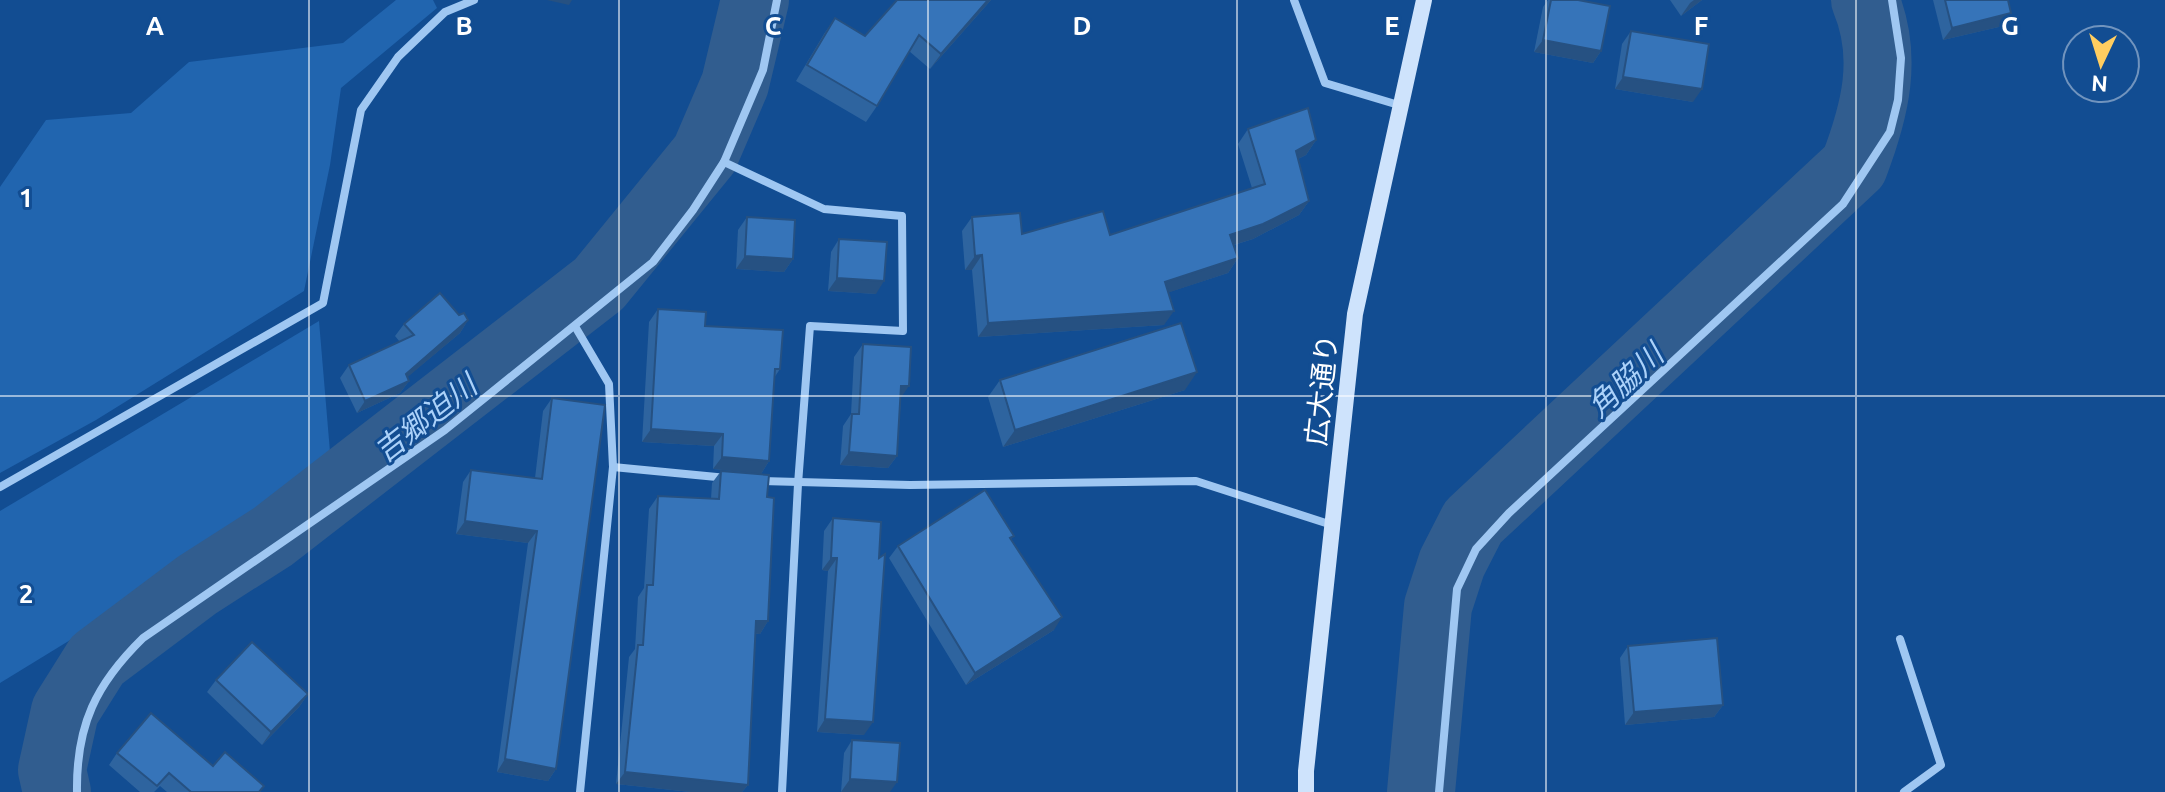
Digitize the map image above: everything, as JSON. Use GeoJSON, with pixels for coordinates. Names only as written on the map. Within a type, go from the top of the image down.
{"type":"FeatureCollection","features":[{"type":"Feature","properties":{"kind":"street"},"geometry":{"type":"LineString","coordinates":[[0,487],[323,303],[361,110],[398,57],[445,12],[474,0]]}},
{"type":"Feature","properties":{"kind":"street"},"geometry":{"type":"LineString","coordinates":[[77,792],[77,751],[94,699],[114,666],[143,638],[445,430],[576,328],[653,262],[693,210],[724,162],[763,70],[777,0]]}},
{"type":"Feature","properties":{"kind":"street"},"geometry":{"type":"LineString","coordinates":[[1294,0],[1325,83],[1403,107]]}},
{"type":"Feature","properties":{"kind":"street","name":"広大通り"},"geometry":{"type":"LineString","coordinates":[[1306,792],[1355,314],[1403,107],[1424,0]]}},
{"type":"Feature","properties":{"kind":"street"},"geometry":{"type":"LineString","coordinates":[[1439,792],[1457,589],[1476,549],[1520,503],[1843,204],[1890,132],[1898,100],[1901,58],[1892,0]]}},
{"type":"Feature","properties":{"kind":"street"},"geometry":{"type":"LineString","coordinates":[[724,162],[824,209],[902,216],[903,331],[810,326],[798,484],[782,792]]}},
{"type":"Feature","properties":{"kind":"street"},"geometry":{"type":"LineString","coordinates":[[576,328],[609,384],[613,467],[580,792]]}},
{"type":"Feature","properties":{"kind":"street"},"geometry":{"type":"LineString","coordinates":[[613,467],[736,478]]}},
{"type":"Feature","properties":{"kind":"street"},"geometry":{"type":"LineString","coordinates":[[751,480],[798,484],[1196,481],[1332,525]]}},
{"type":"Feature","properties":{"kind":"street"},"geometry":{"type":"LineString","coordinates":[[1900,639],[1941,765],[1904,792]]}},
{"type":"Feature","properties":{"kind":"shaded area"},"geometry":{"type":"Polygon","coordinates":[[[396,0],[433,0],[437,8],[341,88],[330,165],[304,291],[96,420],[0,473],[0,187],[46,120],[131,113],[189,62],[343,43],[396,0]]]}},
{"type":"Feature","properties":{"kind":"shaded area"},"geometry":{"type":"Polygon","coordinates":[[[319,321],[330,452],[165,582],[0,683],[0,511],[319,321]]]}},
{"type":"Feature","properties":{"kind":"building"},"geometry":{"type":"Polygon","coordinates":[[[897,0],[988,0],[941,54],[919,35],[877,106],[807,65],[835,18],[865,36],[897,0]]]}},
{"type":"Feature","properties":{"kind":"building"},"geometry":{"type":"Polygon","coordinates":[[[1551,0],[1578,0],[1610,6],[1601,51],[1543,40],[1551,0]]]}},
{"type":"Feature","properties":{"kind":"building"},"geometry":{"type":"Polygon","coordinates":[[[1945,0],[2008,0],[2011,13],[1952,28],[1945,0]]]}},
{"type":"Feature","properties":{"kind":"building"},"geometry":{"type":"Polygon","coordinates":[[[1631,31],[1709,44],[1702,89],[1623,77],[1631,31]]]}},
{"type":"Feature","properties":{"kind":"building"},"geometry":{"type":"Polygon","coordinates":[[[1308,108],[1316,140],[1296,151],[1309,201],[1263,224],[1230,235],[1238,258],[1165,282],[1174,311],[988,323],[982,255],[975,256],[972,217],[1020,213],[1022,234],[1103,211],[1110,235],[1265,184],[1248,129],[1308,108]]]}},
{"type":"Feature","properties":{"kind":"building"},"geometry":{"type":"Polygon","coordinates":[[[747,217],[795,220],[793,259],[745,256],[747,217]]]}},
{"type":"Feature","properties":{"kind":"building"},"geometry":{"type":"Polygon","coordinates":[[[839,239],[887,242],[884,281],[837,278],[839,239]]]}},
{"type":"Feature","properties":{"kind":"building"},"geometry":{"type":"Polygon","coordinates":[[[440,293],[459,315],[464,313],[468,320],[406,374],[409,381],[365,401],[349,365],[414,335],[404,324],[440,293]]]}},
{"type":"Feature","properties":{"kind":"building"},"geometry":{"type":"Polygon","coordinates":[[[658,309],[706,312],[705,326],[783,330],[780,369],[775,369],[769,461],[722,457],[723,434],[651,429],[658,309]]]}},
{"type":"Feature","properties":{"kind":"building"},"geometry":{"type":"Polygon","coordinates":[[[1181,323],[1197,372],[1015,430],[1000,380],[1181,323]]]}},
{"type":"Feature","properties":{"kind":"building"},"geometry":{"type":"Polygon","coordinates":[[[863,344],[911,347],[909,386],[901,386],[897,456],[849,452],[852,414],[859,414],[863,344]]]}},
{"type":"Feature","properties":{"kind":"building"},"geometry":{"type":"Polygon","coordinates":[[[552,398],[605,405],[556,769],[505,759],[537,531],[465,521],[471,470],[542,479],[552,398]]]}},
{"type":"Feature","properties":{"kind":"building"},"geometry":{"type":"Polygon","coordinates":[[[721,471],[769,475],[767,497],[774,498],[768,621],[756,621],[748,785],[625,772],[638,645],[643,645],[647,585],[653,585],[658,496],[719,499],[721,471]]]}},
{"type":"Feature","properties":{"kind":"building"},"geometry":{"type":"Polygon","coordinates":[[[985,490],[1014,536],[1010,538],[1062,617],[975,673],[898,546],[985,490]]]}},
{"type":"Feature","properties":{"kind":"building"},"geometry":{"type":"Polygon","coordinates":[[[833,518],[881,522],[879,558],[885,554],[873,722],[825,719],[837,558],[831,558],[833,518]]]}},
{"type":"Feature","properties":{"kind":"building"},"geometry":{"type":"Polygon","coordinates":[[[1717,638],[1723,705],[1634,712],[1628,646],[1717,638]]]}},
{"type":"Feature","properties":{"kind":"building"},"geometry":{"type":"Polygon","coordinates":[[[252,642],[308,694],[271,732],[216,680],[252,642]]]}},
{"type":"Feature","properties":{"kind":"building"},"geometry":{"type":"Polygon","coordinates":[[[151,713],[213,766],[225,752],[264,786],[259,792],[191,792],[169,773],[157,786],[117,753],[151,713]]]}},
{"type":"Feature","properties":{"kind":"building"},"geometry":{"type":"Polygon","coordinates":[[[852,740],[900,743],[897,782],[850,779],[852,740]]]}},
{"type":"Feature","properties":{"kind":"waterway","name":"吉郷迫川"},"geometry":{"type":"LineString","coordinates":[[57,792],[52,770],[65,711],[97,660],[197,585],[272,537],[599,284],[705,154],[735,84],[755,0]]}},
{"type":"Feature","properties":{"kind":"waterway","name":"角脇川"},"geometry":{"type":"LineString","coordinates":[[1421,792],[1438,606],[1452,563],[1473,522],[1854,166],[1873,104],[1878,63],[1872,21],[1865,0]]}}]}
